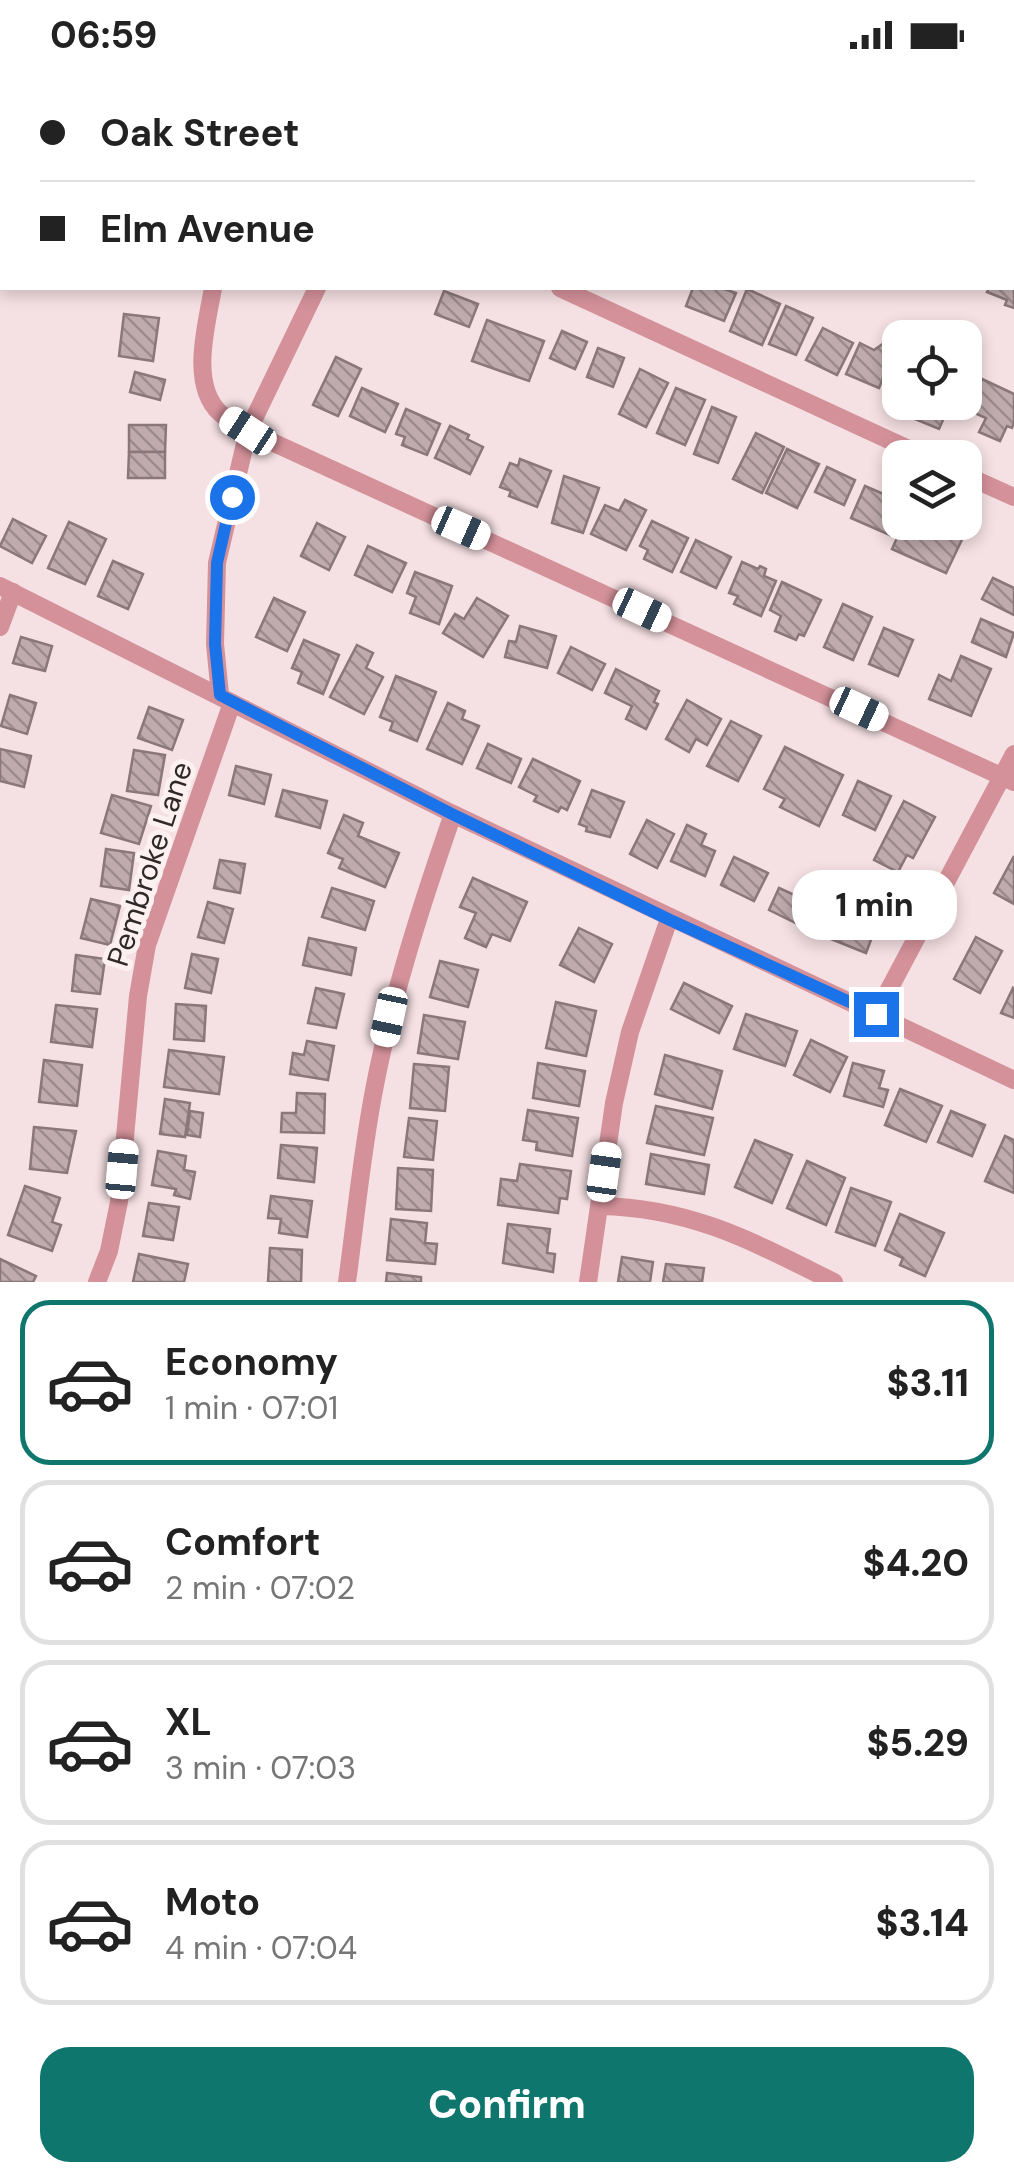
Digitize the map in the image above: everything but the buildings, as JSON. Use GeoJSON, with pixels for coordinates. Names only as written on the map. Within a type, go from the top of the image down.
{"type":"FeatureCollection","features":[{"type":"Feature","properties":{"kind":"street"},"geometry":{"type":"LineString","coordinates":[[213,290],[204,350],[206,391],[218,412],[248,431],[1009,778]]}},
{"type":"Feature","properties":{"kind":"street"},"geometry":{"type":"LineString","coordinates":[[226,699],[215,644],[217,563],[248,431],[316,290]]}},
{"type":"Feature","properties":{"kind":"street"},"geometry":{"type":"LineString","coordinates":[[564,290],[889,440]]}},
{"type":"Feature","properties":{"kind":"street"},"geometry":{"type":"LineString","coordinates":[[982,482],[1014,497]]}},
{"type":"Feature","properties":{"kind":"street"},"geometry":{"type":"LineString","coordinates":[[0,627],[6,589],[452,814],[1014,1080]]}},
{"type":"Feature","properties":{"kind":"street","name":"Pembroke Lane"},"geometry":{"type":"LineString","coordinates":[[97,1282],[119,1202],[138,996],[147,945],[226,699]]}},
{"type":"Feature","properties":{"kind":"street"},"geometry":{"type":"LineString","coordinates":[[876,1014],[1009,778],[1014,754]]}},
{"type":"Feature","properties":{"kind":"street"},"geometry":{"type":"LineString","coordinates":[[347,1282],[374,1089],[389,1017],[452,814]]}},
{"type":"Feature","properties":{"kind":"street"},"geometry":{"type":"LineString","coordinates":[[588,1282],[614,1103],[630,1032],[670,920]]}},
{"type":"Feature","properties":{"kind":"street"},"geometry":{"type":"LineString","coordinates":[[600,1206],[622,1206],[725,1228],[834,1282]]}},
{"type":"Feature","properties":{"kind":"route"},"geometry":{"type":"LineString","coordinates":[[232,497],[217,563],[215,644],[220,695],[452,814],[876,1014]]}}]}
